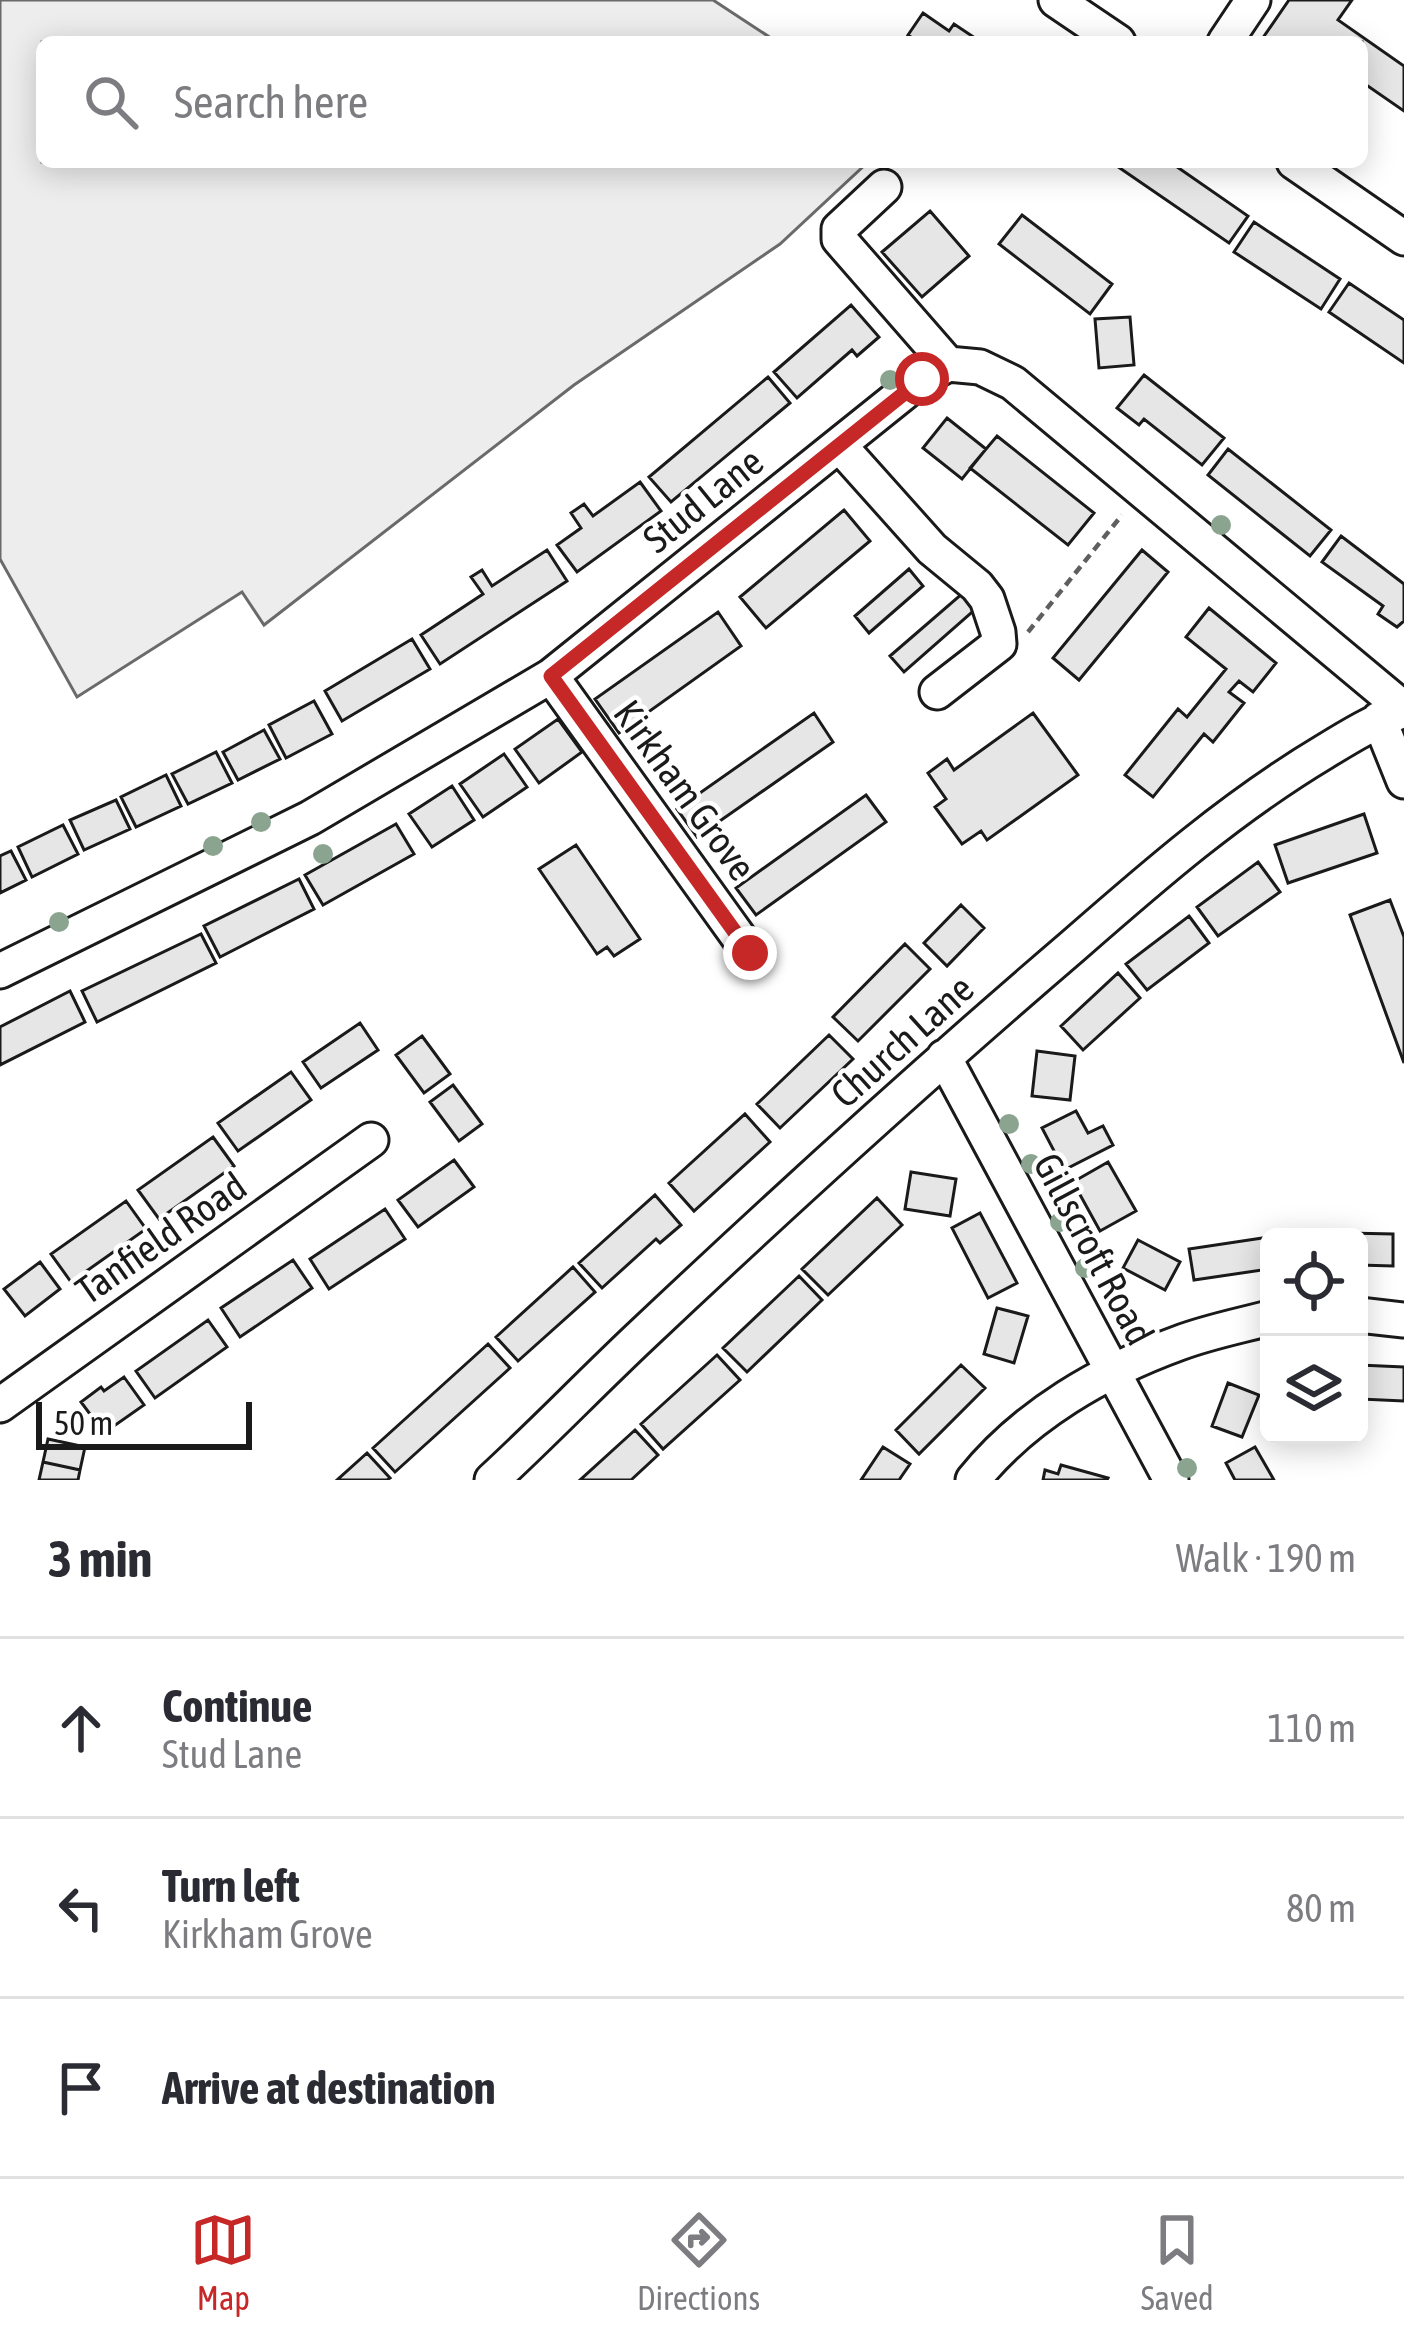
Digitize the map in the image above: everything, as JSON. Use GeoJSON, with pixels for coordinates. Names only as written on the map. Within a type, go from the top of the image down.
{"type":"FeatureCollection","features":[{"type":"Feature","properties":{"kind":"street"},"geometry":{"type":"LineString","coordinates":[[1056,0],[1109,36]]}},
{"type":"Feature","properties":{"kind":"street"},"geometry":{"type":"LineString","coordinates":[[1229,36],[1253,0]]}},
{"type":"Feature","properties":{"kind":"street"},"geometry":{"type":"LineString","coordinates":[[1303,168],[1404,238]]}},
{"type":"Feature","properties":{"kind":"street"},"geometry":{"type":"LineString","coordinates":[[884,187],[839,229],[839,239],[948,364],[980,367],[1013,383],[1396,713],[1404,781]]}},
{"type":"Feature","properties":{"kind":"street","name":"Stud Lane"},"geometry":{"type":"LineString","coordinates":[[0,971],[310,818],[551,676],[922,379],[948,364]]}},
{"type":"Feature","properties":{"kind":"street"},"geometry":{"type":"LineString","coordinates":[[839,445],[932,549],[987,598],[999,644],[937,692]]}},
{"type":"Feature","properties":{"kind":"street","name":"Kirkham Grove"},"geometry":{"type":"LineString","coordinates":[[551,676],[750,953]]}},
{"type":"Feature","properties":{"kind":"street","name":"Church Lane"},"geometry":{"type":"LineString","coordinates":[[491,1480],[944,1057],[1167,864],[1302,765],[1396,713]]}},
{"type":"Feature","properties":{"kind":"street","name":"Gillscroft Road"},"geometry":{"type":"LineString","coordinates":[[944,1057],[1171,1480]]}},
{"type":"Feature","properties":{"kind":"street","name":"Tanfield Road"},"geometry":{"type":"LineString","coordinates":[[0,1405],[371,1140]]}},
{"type":"Feature","properties":{"kind":"street"},"geometry":{"type":"LineString","coordinates":[[1368,1316],[1404,1320]]}},
{"type":"Feature","properties":{"kind":"street"},"geometry":{"type":"LineString","coordinates":[[973,1480],[1026,1426],[1111,1371],[1183,1341],[1260,1320]]}},
{"type":"Feature","properties":{"kind":"path"},"geometry":{"type":"LineString","coordinates":[[1026,635],[1141,491]]}},
{"type":"Feature","properties":{"kind":"shaded area"},"geometry":{"type":"Polygon","coordinates":[[[0,0],[713,0],[768,36],[36,36],[36,168],[862,168],[780,244],[574,385],[264,625],[242,592],[77,697],[0,559],[0,0]]]}},
{"type":"Feature","properties":{"kind":"building"},"geometry":{"type":"Polygon","coordinates":[[[1289,0],[1352,0],[1338,20],[1361,36],[1264,36],[1289,0]]]}},
{"type":"Feature","properties":{"kind":"building"},"geometry":{"type":"Polygon","coordinates":[[[923,13],[949,31],[954,24],[972,36],[909,36],[923,13]]]}},
{"type":"Feature","properties":{"kind":"building"},"geometry":{"type":"Polygon","coordinates":[[[1368,41],[1404,66],[1404,111],[1368,86],[1368,41]]]}},
{"type":"Feature","properties":{"kind":"building"},"geometry":{"type":"Polygon","coordinates":[[[1120,168],[1179,168],[1248,216],[1229,243],[1120,168]]]}},
{"type":"Feature","properties":{"kind":"building"},"geometry":{"type":"Polygon","coordinates":[[[930,211],[969,256],[922,297],[882,252],[930,211]]]}},
{"type":"Feature","properties":{"kind":"building"},"geometry":{"type":"Polygon","coordinates":[[[1022,215],[1112,284],[1090,314],[999,244],[1022,215]]]}},
{"type":"Feature","properties":{"kind":"building"},"geometry":{"type":"Polygon","coordinates":[[[1254,222],[1340,279],[1321,309],[1234,252],[1254,222]]]}},
{"type":"Feature","properties":{"kind":"building"},"geometry":{"type":"Polygon","coordinates":[[[1349,283],[1404,320],[1404,363],[1329,312],[1349,283]]]}},
{"type":"Feature","properties":{"kind":"building"},"geometry":{"type":"Polygon","coordinates":[[[851,305],[879,337],[857,356],[852,350],[797,398],[774,372],[851,305]]]}},
{"type":"Feature","properties":{"kind":"building"},"geometry":{"type":"Polygon","coordinates":[[[1130,317],[1134,365],[1099,368],[1095,319],[1130,317]]]}},
{"type":"Feature","properties":{"kind":"building"},"geometry":{"type":"Polygon","coordinates":[[[1144,375],[1224,438],[1202,465],[1144,419],[1139,425],[1117,408],[1144,375]]]}},
{"type":"Feature","properties":{"kind":"building"},"geometry":{"type":"Polygon","coordinates":[[[768,377],[790,403],[671,502],[649,477],[768,377]]]}},
{"type":"Feature","properties":{"kind":"building"},"geometry":{"type":"Polygon","coordinates":[[[947,418],[986,449],[962,479],[923,448],[947,418]]]}},
{"type":"Feature","properties":{"kind":"building"},"geometry":{"type":"Polygon","coordinates":[[[997,436],[1094,513],[1068,545],[970,468],[997,436]]]}},
{"type":"Feature","properties":{"kind":"building"},"geometry":{"type":"Polygon","coordinates":[[[1228,449],[1331,530],[1310,556],[1208,475],[1228,449]]]}},
{"type":"Feature","properties":{"kind":"building"},"geometry":{"type":"Polygon","coordinates":[[[640,482],[661,511],[577,572],[557,545],[581,528],[571,513],[584,504],[593,516],[640,482]]]}},
{"type":"Feature","properties":{"kind":"building"},"geometry":{"type":"Polygon","coordinates":[[[844,510],[870,541],[766,628],[740,597],[844,510]]]}},
{"type":"Feature","properties":{"kind":"building"},"geometry":{"type":"Polygon","coordinates":[[[1341,536],[1404,584],[1404,621],[1397,627],[1378,614],[1383,606],[1322,562],[1341,536]]]}},
{"type":"Feature","properties":{"kind":"building"},"geometry":{"type":"Polygon","coordinates":[[[547,550],[567,581],[440,664],[421,635],[483,594],[471,577],[482,570],[492,586],[547,550]]]}},
{"type":"Feature","properties":{"kind":"building"},"geometry":{"type":"Polygon","coordinates":[[[1142,550],[1168,572],[1079,680],[1053,658],[1142,550]]]}},
{"type":"Feature","properties":{"kind":"building"},"geometry":{"type":"Polygon","coordinates":[[[909,569],[923,586],[869,633],[855,616],[909,569]]]}},
{"type":"Feature","properties":{"kind":"building"},"geometry":{"type":"Polygon","coordinates":[[[964,592],[978,607],[904,672],[890,656],[964,592]]]}},
{"type":"Feature","properties":{"kind":"building"},"geometry":{"type":"Polygon","coordinates":[[[1209,608],[1276,663],[1253,692],[1239,681],[1229,692],[1244,703],[1213,742],[1204,734],[1153,797],[1125,775],[1178,709],[1187,717],[1226,669],[1186,637],[1209,608]]]}},
{"type":"Feature","properties":{"kind":"building"},"geometry":{"type":"Polygon","coordinates":[[[718,612],[741,646],[619,733],[595,699],[718,612]]]}},
{"type":"Feature","properties":{"kind":"building"},"geometry":{"type":"Polygon","coordinates":[[[412,639],[430,669],[342,721],[325,691],[412,639]]]}},
{"type":"Feature","properties":{"kind":"building"},"geometry":{"type":"Polygon","coordinates":[[[314,701],[332,734],[286,758],[269,725],[314,701]]]}},
{"type":"Feature","properties":{"kind":"building"},"geometry":{"type":"Polygon","coordinates":[[[814,713],[833,742],[697,837],[677,809],[814,713]]]}},
{"type":"Feature","properties":{"kind":"building"},"geometry":{"type":"Polygon","coordinates":[[[1033,713],[1078,775],[987,840],[981,831],[962,844],[935,807],[946,799],[928,773],[947,759],[954,770],[1033,713]]]}},
{"type":"Feature","properties":{"kind":"building"},"geometry":{"type":"Polygon","coordinates":[[[558,719],[582,752],[539,783],[515,749],[558,719]]]}},
{"type":"Feature","properties":{"kind":"building"},"geometry":{"type":"Polygon","coordinates":[[[264,730],[280,759],[238,780],[223,752],[264,730]]]}},
{"type":"Feature","properties":{"kind":"building"},"geometry":{"type":"Polygon","coordinates":[[[216,752],[232,783],[188,804],[172,774],[216,752]]]}},
{"type":"Feature","properties":{"kind":"building"},"geometry":{"type":"Polygon","coordinates":[[[504,754],[527,787],[483,817],[460,784],[504,754]]]}},
{"type":"Feature","properties":{"kind":"building"},"geometry":{"type":"Polygon","coordinates":[[[166,775],[181,806],[136,827],[121,797],[166,775]]]}},
{"type":"Feature","properties":{"kind":"building"},"geometry":{"type":"Polygon","coordinates":[[[452,786],[474,820],[432,847],[409,814],[452,786]]]}},
{"type":"Feature","properties":{"kind":"building"},"geometry":{"type":"Polygon","coordinates":[[[866,795],[886,822],[756,915],[736,888],[866,795]]]}},
{"type":"Feature","properties":{"kind":"building"},"geometry":{"type":"Polygon","coordinates":[[[116,800],[130,829],[84,850],[70,820],[116,800]]]}},
{"type":"Feature","properties":{"kind":"building"},"geometry":{"type":"Polygon","coordinates":[[[1364,814],[1377,853],[1288,883],[1275,845],[1364,814]]]}},
{"type":"Feature","properties":{"kind":"building"},"geometry":{"type":"Polygon","coordinates":[[[396,824],[414,854],[323,905],[305,875],[396,824]]]}},
{"type":"Feature","properties":{"kind":"building"},"geometry":{"type":"Polygon","coordinates":[[[63,825],[78,854],[32,877],[18,847],[63,825]]]}},
{"type":"Feature","properties":{"kind":"building"},"geometry":{"type":"Polygon","coordinates":[[[576,845],[640,939],[614,956],[607,947],[597,954],[539,869],[576,845]]]}},
{"type":"Feature","properties":{"kind":"building"},"geometry":{"type":"Polygon","coordinates":[[[11,851],[26,880],[0,893],[0,856],[11,851]]]}},
{"type":"Feature","properties":{"kind":"building"},"geometry":{"type":"Polygon","coordinates":[[[1258,862],[1280,892],[1218,936],[1197,907],[1258,862]]]}},
{"type":"Feature","properties":{"kind":"building"},"geometry":{"type":"Polygon","coordinates":[[[299,879],[314,909],[220,957],[204,926],[299,879]]]}},
{"type":"Feature","properties":{"kind":"building"},"geometry":{"type":"Polygon","coordinates":[[[1390,900],[1404,937],[1404,1063],[1350,915],[1390,900]]]}},
{"type":"Feature","properties":{"kind":"building"},"geometry":{"type":"Polygon","coordinates":[[[961,905],[984,928],[947,966],[924,943],[961,905]]]}},
{"type":"Feature","properties":{"kind":"building"},"geometry":{"type":"Polygon","coordinates":[[[1189,916],[1209,943],[1147,990],[1126,964],[1189,916]]]}},
{"type":"Feature","properties":{"kind":"building"},"geometry":{"type":"Polygon","coordinates":[[[201,934],[216,963],[97,1022],[82,991],[201,934]]]}},
{"type":"Feature","properties":{"kind":"building"},"geometry":{"type":"Polygon","coordinates":[[[905,944],[930,969],[858,1041],[833,1017],[905,944]]]}},
{"type":"Feature","properties":{"kind":"building"},"geometry":{"type":"Polygon","coordinates":[[[1118,973],[1140,998],[1083,1050],[1061,1026],[1118,973]]]}},
{"type":"Feature","properties":{"kind":"building"},"geometry":{"type":"Polygon","coordinates":[[[70,991],[85,1022],[0,1065],[0,1027],[70,991]]]}},
{"type":"Feature","properties":{"kind":"building"},"geometry":{"type":"Polygon","coordinates":[[[360,1023],[378,1050],[321,1088],[303,1062],[360,1023]]]}},
{"type":"Feature","properties":{"kind":"building"},"geometry":{"type":"Polygon","coordinates":[[[829,1035],[853,1059],[780,1128],[757,1104],[829,1035]]]}},
{"type":"Feature","properties":{"kind":"building"},"geometry":{"type":"Polygon","coordinates":[[[422,1036],[450,1074],[424,1093],[396,1055],[422,1036]]]}},
{"type":"Feature","properties":{"kind":"building"},"geometry":{"type":"Polygon","coordinates":[[[1037,1051],[1075,1056],[1070,1100],[1032,1096],[1037,1051]]]}},
{"type":"Feature","properties":{"kind":"building"},"geometry":{"type":"Polygon","coordinates":[[[291,1072],[311,1100],[238,1151],[218,1123],[291,1072]]]}},
{"type":"Feature","properties":{"kind":"building"},"geometry":{"type":"Polygon","coordinates":[[[453,1085],[482,1124],[459,1141],[430,1102],[453,1085]]]}},
{"type":"Feature","properties":{"kind":"building"},"geometry":{"type":"Polygon","coordinates":[[[1076,1111],[1088,1133],[1103,1126],[1113,1145],[1064,1170],[1042,1128],[1076,1111]]]}},
{"type":"Feature","properties":{"kind":"building"},"geometry":{"type":"Polygon","coordinates":[[[745,1114],[770,1142],[694,1211],[669,1183],[745,1114]]]}},
{"type":"Feature","properties":{"kind":"building"},"geometry":{"type":"Polygon","coordinates":[[[213,1137],[234,1166],[159,1219],[138,1190],[213,1137]]]}},
{"type":"Feature","properties":{"kind":"building"},"geometry":{"type":"Polygon","coordinates":[[[454,1160],[474,1187],[418,1227],[398,1200],[454,1160]]]}},
{"type":"Feature","properties":{"kind":"building"},"geometry":{"type":"Polygon","coordinates":[[[1108,1162],[1136,1211],[1100,1231],[1073,1182],[1108,1162]]]}},
{"type":"Feature","properties":{"kind":"building"},"geometry":{"type":"Polygon","coordinates":[[[911,1172],[956,1179],[950,1216],[905,1209],[911,1172]]]}},
{"type":"Feature","properties":{"kind":"building"},"geometry":{"type":"Polygon","coordinates":[[[655,1195],[681,1225],[660,1243],[656,1239],[602,1288],[579,1263],[655,1195]]]}},
{"type":"Feature","properties":{"kind":"building"},"geometry":{"type":"Polygon","coordinates":[[[877,1198],[902,1225],[828,1295],[802,1269],[877,1198]]]}},
{"type":"Feature","properties":{"kind":"building"},"geometry":{"type":"Polygon","coordinates":[[[126,1201],[146,1229],[71,1282],[51,1254],[126,1201]]]}},
{"type":"Feature","properties":{"kind":"building"},"geometry":{"type":"Polygon","coordinates":[[[385,1209],[405,1239],[329,1289],[310,1259],[385,1209]]]}},
{"type":"Feature","properties":{"kind":"building"},"geometry":{"type":"Polygon","coordinates":[[[980,1213],[1017,1283],[988,1298],[952,1228],[980,1213]]]}},
{"type":"Feature","properties":{"kind":"building"},"geometry":{"type":"Polygon","coordinates":[[[1368,1233],[1393,1234],[1393,1266],[1368,1265],[1368,1233]]]}},
{"type":"Feature","properties":{"kind":"building"},"geometry":{"type":"Polygon","coordinates":[[[1260,1238],[1260,1270],[1194,1280],[1189,1249],[1260,1238]]]}},
{"type":"Feature","properties":{"kind":"building"},"geometry":{"type":"Polygon","coordinates":[[[1138,1240],[1180,1262],[1165,1290],[1123,1268],[1138,1240]]]}},
{"type":"Feature","properties":{"kind":"building"},"geometry":{"type":"Polygon","coordinates":[[[293,1260],[312,1288],[240,1337],[221,1308],[293,1260]]]}},
{"type":"Feature","properties":{"kind":"building"},"geometry":{"type":"Polygon","coordinates":[[[40,1262],[60,1289],[25,1316],[4,1289],[40,1262]]]}},
{"type":"Feature","properties":{"kind":"building"},"geometry":{"type":"Polygon","coordinates":[[[573,1267],[595,1292],[518,1361],[496,1337],[573,1267]]]}},
{"type":"Feature","properties":{"kind":"building"},"geometry":{"type":"Polygon","coordinates":[[[799,1276],[822,1300],[747,1372],[723,1348],[799,1276]]]}},
{"type":"Feature","properties":{"kind":"building"},"geometry":{"type":"Polygon","coordinates":[[[997,1308],[1028,1316],[1014,1363],[984,1354],[997,1308]]]}},
{"type":"Feature","properties":{"kind":"building"},"geometry":{"type":"Polygon","coordinates":[[[208,1320],[227,1347],[155,1398],[136,1371],[208,1320]]]}},
{"type":"Feature","properties":{"kind":"building"},"geometry":{"type":"Polygon","coordinates":[[[488,1344],[510,1368],[395,1472],[373,1448],[488,1344]]]}},
{"type":"Feature","properties":{"kind":"building"},"geometry":{"type":"Polygon","coordinates":[[[717,1355],[740,1380],[663,1449],[641,1424],[717,1355]]]}},
{"type":"Feature","properties":{"kind":"building"},"geometry":{"type":"Polygon","coordinates":[[[961,1365],[985,1388],[919,1454],[896,1430],[961,1365]]]}},
{"type":"Feature","properties":{"kind":"building"},"geometry":{"type":"Polygon","coordinates":[[[1368,1365],[1404,1367],[1404,1401],[1368,1399],[1368,1365]]]}},
{"type":"Feature","properties":{"kind":"building"},"geometry":{"type":"Polygon","coordinates":[[[124,1377],[144,1405],[104,1433],[81,1402],[124,1377]]]}},
{"type":"Feature","properties":{"kind":"building"},"geometry":{"type":"Polygon","coordinates":[[[1228,1383],[1259,1395],[1242,1437],[1212,1426],[1228,1383]]]}},
{"type":"Feature","properties":{"kind":"building"},"geometry":{"type":"Polygon","coordinates":[[[635,1430],[658,1455],[631,1480],[580,1480],[635,1430]]]}},
{"type":"Feature","properties":{"kind":"building"},"geometry":{"type":"Polygon","coordinates":[[[48,1439],[85,1447],[80,1470],[43,1462],[48,1439]]]}},
{"type":"Feature","properties":{"kind":"building"},"geometry":{"type":"Polygon","coordinates":[[[883,1447],[910,1464],[899,1480],[861,1480],[883,1447]]]}},
{"type":"Feature","properties":{"kind":"building"},"geometry":{"type":"Polygon","coordinates":[[[1255,1447],[1274,1480],[1235,1480],[1226,1463],[1255,1447]]]}},
{"type":"Feature","properties":{"kind":"building"},"geometry":{"type":"Polygon","coordinates":[[[367,1453],[390,1478],[337,1480],[367,1453]]]}},
{"type":"Feature","properties":{"kind":"building"},"geometry":{"type":"Polygon","coordinates":[[[43,1462],[80,1470],[78,1480],[39,1480],[43,1462]]]}},
{"type":"Feature","properties":{"kind":"building"},"geometry":{"type":"Polygon","coordinates":[[[1061,1465],[1108,1478],[1043,1480],[1045,1470],[1058,1474],[1061,1465]]]}},
{"type":"Feature","properties":{"kind":"route"},"geometry":{"type":"LineString","coordinates":[[750,953],[551,676],[922,379]]}}]}
